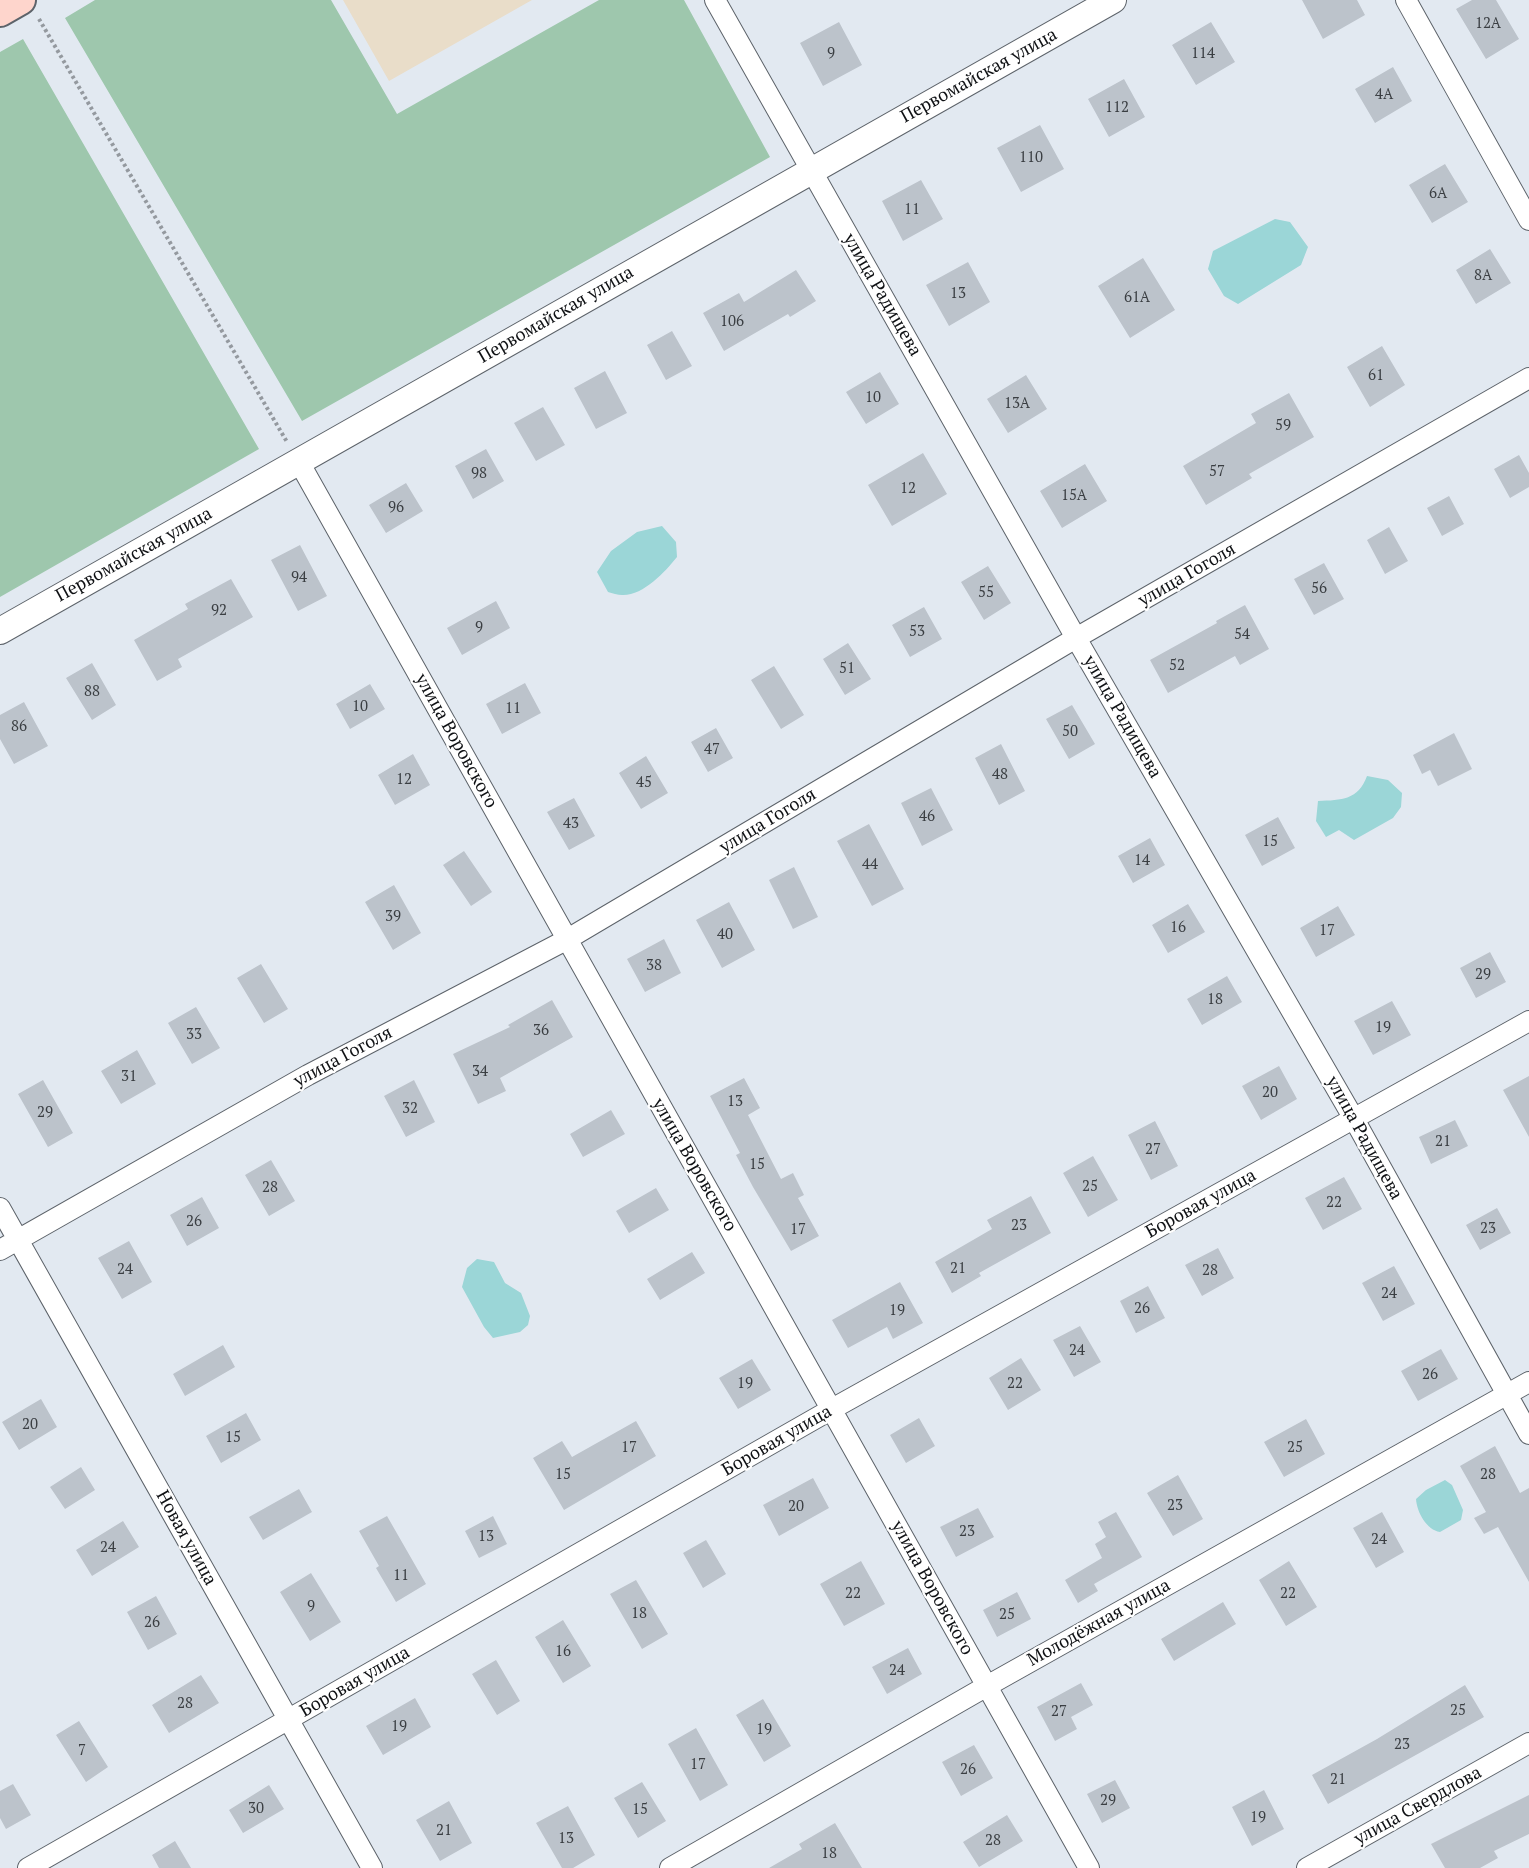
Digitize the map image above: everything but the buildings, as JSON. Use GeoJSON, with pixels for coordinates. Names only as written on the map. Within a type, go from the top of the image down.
{"type":"FeatureCollection","features":[{"type":"Feature","properties":{"kind":"main road"},"geometry":{"type":"LineString","coordinates":[[0,12],[27,5]]}},
{"type":"Feature","properties":{"kind":"street","name":"улица Радищева"},"geometry":{"type":"LineString","coordinates":[[715,0],[1076,638],[1354,1119],[1529,1434]]}},
{"type":"Feature","properties":{"kind":"street","name":"Первомайская улица"},"geometry":{"type":"LineString","coordinates":[[0,631],[1113,0]]}},
{"type":"Feature","properties":{"kind":"street"},"geometry":{"type":"LineString","coordinates":[[1406,0],[1529,220]]}},
{"type":"Feature","properties":{"kind":"street","name":"улица Гоголя"},"geometry":{"type":"LineString","coordinates":[[0,1250],[308,1075],[566,940],[1076,638],[1529,378]]}},
{"type":"Feature","properties":{"kind":"street","name":"улица Воровского"},"geometry":{"type":"LineString","coordinates":[[299,462],[1089,1868]]}},
{"type":"Feature","properties":{"kind":"street","name":"Боровая улица"},"geometry":{"type":"LineString","coordinates":[[28,1868],[832,1409],[1529,1021]]}},
{"type":"Feature","properties":{"kind":"street","name":"Новая улица"},"geometry":{"type":"LineString","coordinates":[[0,1208],[372,1868]]}},
{"type":"Feature","properties":{"kind":"street","name":"Молодёжная улица"},"geometry":{"type":"LineString","coordinates":[[670,1868],[987,1686],[1529,1382]]}},
{"type":"Feature","properties":{"kind":"street","name":"улица Свердлова"},"geometry":{"type":"LineString","coordinates":[[1307,1868],[1529,1743]]}},
{"type":"Feature","properties":{"kind":"path"},"geometry":{"type":"LineString","coordinates":[[27,5],[299,462]]}},
{"type":"Feature","properties":{"kind":"shaded area"},"geometry":{"type":"Polygon","coordinates":[[[343,0],[532,0],[389,81],[343,0]]]}},
{"type":"Feature","properties":{"kind":"green space"},"geometry":{"type":"Polygon","coordinates":[[[95,0],[331,0],[397,114],[599,0],[684,0],[770,157],[302,421],[65,18],[95,0]]]}},
{"type":"Feature","properties":{"kind":"green space"},"geometry":{"type":"Polygon","coordinates":[[[23,39],[259,449],[0,597],[0,52],[23,39]]]}},
{"type":"Feature","properties":{"kind":"water"},"geometry":{"type":"Polygon","coordinates":[[[1275,219],[1290,222],[1308,247],[1301,265],[1238,304],[1224,296],[1208,269],[1213,251],[1275,219]]]}},
{"type":"Feature","properties":{"kind":"water"},"geometry":{"type":"Polygon","coordinates":[[[662,526],[676,542],[677,557],[660,576],[638,592],[622,595],[608,592],[597,572],[611,551],[637,532],[662,526]]]}},
{"type":"Feature","properties":{"kind":"water"},"geometry":{"type":"Polygon","coordinates":[[[1367,776],[1388,780],[1402,793],[1401,807],[1393,818],[1354,840],[1339,830],[1326,837],[1316,821],[1318,801],[1342,799],[1354,794],[1367,776]]]}},
{"type":"Feature","properties":{"kind":"water"},"geometry":{"type":"Polygon","coordinates":[[[477,1259],[494,1262],[505,1283],[521,1293],[530,1316],[528,1325],[520,1332],[493,1338],[484,1327],[462,1287],[467,1268],[477,1259]]]}},
{"type":"Feature","properties":{"kind":"water"},"geometry":{"type":"Polygon","coordinates":[[[1445,1480],[1452,1485],[1463,1510],[1461,1520],[1440,1532],[1431,1528],[1424,1520],[1418,1510],[1416,1499],[1426,1490],[1445,1480]]]}}]}
